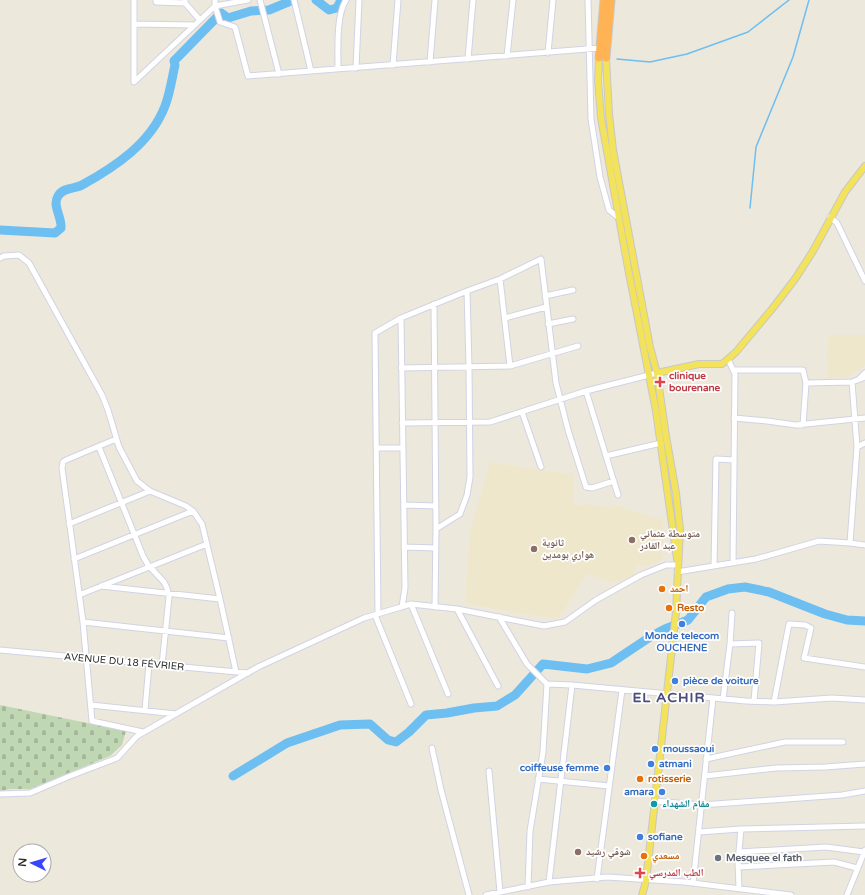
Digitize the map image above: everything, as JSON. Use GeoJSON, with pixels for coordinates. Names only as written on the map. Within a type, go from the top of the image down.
{"type":"FeatureCollection","features":[{"type":"Feature","properties":{"kind":"highway"},"geometry":{"type":"LineString","coordinates":[[603,58],[600,48],[604,0]]}},
{"type":"Feature","properties":{"kind":"highway"},"geometry":{"type":"LineString","coordinates":[[603,58],[611,0]]}},
{"type":"Feature","properties":{"kind":"main road"},"geometry":{"type":"LineString","coordinates":[[603,58],[599,88],[601,118],[648,376],[656,411],[677,565],[676,612],[646,881],[642,895]]}},
{"type":"Feature","properties":{"kind":"main road"},"geometry":{"type":"LineString","coordinates":[[603,58],[613,150],[650,347],[657,373],[678,515],[680,552],[677,565]]}},
{"type":"Feature","properties":{"kind":"main road"},"geometry":{"type":"LineString","coordinates":[[657,373],[699,364],[722,364],[746,342],[795,279],[813,251],[830,217],[845,192],[865,166]]}},
{"type":"Feature","properties":{"kind":"street"},"geometry":{"type":"LineString","coordinates":[[134,0],[134,82],[215,6],[248,0]]}},
{"type":"Feature","properties":{"kind":"street"},"geometry":{"type":"LineString","coordinates":[[156,0],[156,2],[185,1],[200,20]]}},
{"type":"Feature","properties":{"kind":"street"},"geometry":{"type":"LineString","coordinates":[[214,0],[220,22],[234,27],[248,76],[600,48]]}},
{"type":"Feature","properties":{"kind":"street"},"geometry":{"type":"LineString","coordinates":[[260,0],[279,74]]}},
{"type":"Feature","properties":{"kind":"street"},"geometry":{"type":"LineString","coordinates":[[294,0],[311,71]]}},
{"type":"Feature","properties":{"kind":"street"},"geometry":{"type":"LineString","coordinates":[[338,69],[340,16],[342,6],[346,0]]}},
{"type":"Feature","properties":{"kind":"street"},"geometry":{"type":"LineString","coordinates":[[356,68],[359,0]]}},
{"type":"Feature","properties":{"kind":"street"},"geometry":{"type":"LineString","coordinates":[[393,65],[398,0]]}},
{"type":"Feature","properties":{"kind":"street"},"geometry":{"type":"LineString","coordinates":[[430,62],[435,0]]}},
{"type":"Feature","properties":{"kind":"street"},"geometry":{"type":"LineString","coordinates":[[468,59],[473,0]]}},
{"type":"Feature","properties":{"kind":"street"},"geometry":{"type":"LineString","coordinates":[[507,56],[513,0]]}},
{"type":"Feature","properties":{"kind":"street"},"geometry":{"type":"LineString","coordinates":[[548,53],[553,0]]}},
{"type":"Feature","properties":{"kind":"street"},"geometry":{"type":"LineString","coordinates":[[588,0],[591,119],[600,177],[609,210],[619,218]]}},
{"type":"Feature","properties":{"kind":"street"},"geometry":{"type":"LineString","coordinates":[[134,24],[195,25]]}},
{"type":"Feature","properties":{"kind":"street"},"geometry":{"type":"LineString","coordinates":[[830,217],[836,223],[865,281]]}},
{"type":"Feature","properties":{"kind":"street"},"geometry":{"type":"LineString","coordinates":[[0,258],[4,256],[19,255],[29,263],[102,395],[122,454],[137,481],[150,491],[186,506],[193,512],[202,524],[208,544],[236,672]]}},
{"type":"Feature","properties":{"kind":"street"},"geometry":{"type":"LineString","coordinates":[[411,704],[376,614],[375,333],[401,318],[500,279],[541,259],[556,383],[568,430],[586,487],[592,488],[614,482]]}},
{"type":"Feature","properties":{"kind":"street"},"geometry":{"type":"LineString","coordinates":[[500,279],[510,366]]}},
{"type":"Feature","properties":{"kind":"street"},"geometry":{"type":"LineString","coordinates":[[545,296],[573,290]]}},
{"type":"Feature","properties":{"kind":"street"},"geometry":{"type":"LineString","coordinates":[[436,529],[460,514],[467,495],[470,477],[467,291]]}},
{"type":"Feature","properties":{"kind":"street"},"geometry":{"type":"LineString","coordinates":[[434,304],[436,506],[435,607]]}},
{"type":"Feature","properties":{"kind":"street"},"geometry":{"type":"LineString","coordinates":[[505,318],[546,307]]}},
{"type":"Feature","properties":{"kind":"street"},"geometry":{"type":"LineString","coordinates":[[401,318],[405,588],[402,607]]}},
{"type":"Feature","properties":{"kind":"street"},"geometry":{"type":"LineString","coordinates":[[548,324],[573,319]]}},
{"type":"Feature","properties":{"kind":"street"},"geometry":{"type":"LineString","coordinates":[[401,368],[510,366],[578,346]]}},
{"type":"Feature","properties":{"kind":"street"},"geometry":{"type":"LineString","coordinates":[[728,359],[735,374],[733,563]]}},
{"type":"Feature","properties":{"kind":"street"},"geometry":{"type":"LineString","coordinates":[[733,370],[803,370],[806,383],[803,425]]}},
{"type":"Feature","properties":{"kind":"street"},"geometry":{"type":"LineString","coordinates":[[402,423],[490,422],[586,391],[657,373]]}},
{"type":"Feature","properties":{"kind":"street"},"geometry":{"type":"LineString","coordinates":[[855,381],[865,373]]}},
{"type":"Feature","properties":{"kind":"street"},"geometry":{"type":"LineString","coordinates":[[806,383],[855,381],[865,377]]}},
{"type":"Feature","properties":{"kind":"street"},"geometry":{"type":"LineString","coordinates":[[850,543],[857,447],[855,381]]}},
{"type":"Feature","properties":{"kind":"street"},"geometry":{"type":"LineString","coordinates":[[586,391],[618,495]]}},
{"type":"Feature","properties":{"kind":"street"},"geometry":{"type":"LineString","coordinates":[[522,412],[541,467]]}},
{"type":"Feature","properties":{"kind":"street"},"geometry":{"type":"LineString","coordinates":[[734,418],[796,425],[865,418]]}},
{"type":"Feature","properties":{"kind":"street"},"geometry":{"type":"LineString","coordinates":[[116,439],[66,460],[62,464],[87,659],[92,720],[143,732]]}},
{"type":"Feature","properties":{"kind":"street"},"geometry":{"type":"LineString","coordinates":[[606,456],[661,443]]}},
{"type":"Feature","properties":{"kind":"street"},"geometry":{"type":"LineString","coordinates":[[857,447],[865,443]]}},
{"type":"Feature","properties":{"kind":"street"},"geometry":{"type":"LineString","coordinates":[[99,446],[145,560],[164,582],[168,594],[162,665]]}},
{"type":"Feature","properties":{"kind":"street"},"geometry":{"type":"LineString","coordinates":[[376,448],[403,448]]}},
{"type":"Feature","properties":{"kind":"street"},"geometry":{"type":"LineString","coordinates":[[714,566],[716,460],[734,460]]}},
{"type":"Feature","properties":{"kind":"street"},"geometry":{"type":"LineString","coordinates":[[69,524],[150,491]]}},
{"type":"Feature","properties":{"kind":"street"},"geometry":{"type":"LineString","coordinates":[[404,505],[436,506]]}},
{"type":"Feature","properties":{"kind":"street"},"geometry":{"type":"LineString","coordinates":[[74,559],[193,512]]}},
{"type":"Feature","properties":{"kind":"street"},"geometry":{"type":"LineString","coordinates":[[677,572],[756,560],[819,541],[865,545]]}},
{"type":"Feature","properties":{"kind":"street"},"geometry":{"type":"LineString","coordinates":[[79,595],[208,544]]}},
{"type":"Feature","properties":{"kind":"street"},"geometry":{"type":"LineString","coordinates":[[404,547],[436,548]]}},
{"type":"Feature","properties":{"kind":"street"},"geometry":{"type":"LineString","coordinates":[[0,794],[30,793],[117,758],[137,736],[143,732],[248,673],[364,618],[411,604],[457,609],[544,626],[565,622],[596,600],[641,575],[666,565],[677,565]]}},
{"type":"Feature","properties":{"kind":"street"},"geometry":{"type":"LineString","coordinates":[[100,586],[220,599]]}},
{"type":"Feature","properties":{"kind":"street"},"geometry":{"type":"LineString","coordinates":[[411,604],[448,694]]}},
{"type":"Feature","properties":{"kind":"street"},"geometry":{"type":"LineString","coordinates":[[457,609],[498,686]]}},
{"type":"Feature","properties":{"kind":"street"},"geometry":{"type":"LineString","coordinates":[[723,699],[730,644],[732,613]]}},
{"type":"Feature","properties":{"kind":"street"},"geometry":{"type":"LineString","coordinates":[[499,617],[527,664],[547,684],[754,701],[774,702],[832,698],[865,700]]}},
{"type":"Feature","properties":{"kind":"street"},"geometry":{"type":"LineString","coordinates":[[82,622],[229,638]]}},
{"type":"Feature","properties":{"kind":"street"},"geometry":{"type":"LineString","coordinates":[[774,702],[789,624],[805,625],[811,628],[804,658],[865,667]]}},
{"type":"Feature","properties":{"kind":"street"},"geometry":{"type":"LineString","coordinates":[[730,644],[759,643],[754,701]]}},
{"type":"Feature","properties":{"kind":"street","name":"AVENUE DU 18 FÉVRIER"},"geometry":{"type":"LineString","coordinates":[[0,650],[248,673]]}},
{"type":"Feature","properties":{"kind":"street"},"geometry":{"type":"LineString","coordinates":[[145,710],[149,664]]}},
{"type":"Feature","properties":{"kind":"street"},"geometry":{"type":"LineString","coordinates":[[528,887],[530,831],[543,752],[547,684]]}},
{"type":"Feature","properties":{"kind":"street"},"geometry":{"type":"LineString","coordinates":[[549,882],[572,685]]}},
{"type":"Feature","properties":{"kind":"street"},"geometry":{"type":"LineString","coordinates":[[597,879],[622,690]]}},
{"type":"Feature","properties":{"kind":"street"},"geometry":{"type":"LineString","coordinates":[[693,883],[713,698]]}},
{"type":"Feature","properties":{"kind":"street"},"geometry":{"type":"LineString","coordinates":[[91,705],[176,714]]}},
{"type":"Feature","properties":{"kind":"street"},"geometry":{"type":"LineString","coordinates":[[706,759],[785,742],[843,742]]}},
{"type":"Feature","properties":{"kind":"street"},"geometry":{"type":"LineString","coordinates":[[432,748],[441,790],[469,895]]}},
{"type":"Feature","properties":{"kind":"street"},"geometry":{"type":"LineString","coordinates":[[705,776],[776,768],[825,767],[865,764]]}},
{"type":"Feature","properties":{"kind":"street"},"geometry":{"type":"LineString","coordinates":[[489,771],[500,892]]}},
{"type":"Feature","properties":{"kind":"street"},"geometry":{"type":"LineString","coordinates":[[538,779],[609,786]]}},
{"type":"Feature","properties":{"kind":"street"},"geometry":{"type":"LineString","coordinates":[[655,801],[701,805],[865,792]]}},
{"type":"Feature","properties":{"kind":"street"},"geometry":{"type":"LineString","coordinates":[[698,832],[741,829],[865,826]]}},
{"type":"Feature","properties":{"kind":"street"},"geometry":{"type":"LineString","coordinates":[[739,889],[738,868],[741,829]]}},
{"type":"Feature","properties":{"kind":"street"},"geometry":{"type":"LineString","coordinates":[[739,852],[826,847],[864,851],[847,895]]}},
{"type":"Feature","properties":{"kind":"street"},"geometry":{"type":"LineString","coordinates":[[738,868],[834,862],[857,868]]}},
{"type":"Feature","properties":{"kind":"street"},"geometry":{"type":"LineString","coordinates":[[486,895],[549,882],[607,877],[646,881],[693,883],[791,895]]}},
{"type":"Feature","properties":{"kind":"shaded area"},"geometry":{"type":"Polygon","coordinates":[[[829,335],[865,335],[865,365],[849,377],[828,378],[827,356],[829,335]]]}},
{"type":"Feature","properties":{"kind":"shaded area","name":"ثانوية هواري بومدين"},"geometry":{"type":"Polygon","coordinates":[[[490,462],[562,473],[573,473],[573,506],[588,504],[613,508],[614,505],[663,520],[663,560],[644,567],[637,565],[634,575],[615,583],[587,574],[558,619],[509,612],[465,603],[470,531],[490,462]]]}},
{"type":"Feature","properties":{"kind":"green space"},"geometry":{"type":"Polygon","coordinates":[[[0,705],[126,731],[122,745],[110,756],[30,789],[10,789],[0,791],[0,705]]]}},
{"type":"Feature","properties":{"kind":"waterway"},"geometry":{"type":"LineString","coordinates":[[0,230],[55,233],[61,228],[56,204],[56,200],[60,193],[82,185],[107,170],[131,153],[141,143],[159,119],[165,106],[170,91],[175,65],[174,61],[221,13],[228,18],[251,11],[269,10],[293,0]]}},
{"type":"Feature","properties":{"kind":"waterway"},"geometry":{"type":"LineString","coordinates":[[316,0],[329,10],[337,8],[341,0]]}},
{"type":"Feature","properties":{"kind":"waterway"},"geometry":{"type":"LineString","coordinates":[[617,59],[650,62],[687,54],[748,32],[789,0]]}},
{"type":"Feature","properties":{"kind":"waterway"},"geometry":{"type":"LineString","coordinates":[[750,208],[756,147],[793,57],[809,0]]}},
{"type":"Feature","properties":{"kind":"waterway"},"geometry":{"type":"LineString","coordinates":[[233,776],[287,743],[340,725],[370,724],[388,740],[396,742],[409,732],[426,715],[497,706],[515,695],[543,664],[587,669],[611,663],[650,637],[688,620],[706,597],[728,589],[745,587],[769,592],[825,614],[847,620],[865,621]]}},
{"type":"Feature","properties":{"kind":"place","name":"clinique bourenane"},"geometry":{"type":"Point","coordinates":[660,382]}},
{"type":"Feature","properties":{"kind":"place","name":"متوسطة عثماني عبد القادر"},"geometry":{"type":"Point","coordinates":[632,540]}},
{"type":"Feature","properties":{"kind":"place","name":"ثانوية هواري بومدين"},"geometry":{"type":"Point","coordinates":[534,549]}},
{"type":"Feature","properties":{"kind":"place","name":"احمد"},"geometry":{"type":"Point","coordinates":[662,589]}},
{"type":"Feature","properties":{"kind":"place","name":"Resto"},"geometry":{"type":"Point","coordinates":[669,608]}},
{"type":"Feature","properties":{"kind":"place","name":"Monde telecom OUCHENE"},"geometry":{"type":"Point","coordinates":[682,624]}},
{"type":"Feature","properties":{"kind":"place","name":"pièce de voiture"},"geometry":{"type":"Point","coordinates":[675,681]}},
{"type":"Feature","properties":{"kind":"place","name":"moussaoui"},"geometry":{"type":"Point","coordinates":[655,749]}},
{"type":"Feature","properties":{"kind":"place","name":"atmani"},"geometry":{"type":"Point","coordinates":[651,764]}},
{"type":"Feature","properties":{"kind":"place","name":"coiffeuse femme"},"geometry":{"type":"Point","coordinates":[607,768]}},
{"type":"Feature","properties":{"kind":"place","name":"rotisserie"},"geometry":{"type":"Point","coordinates":[640,779]}},
{"type":"Feature","properties":{"kind":"place","name":"amara"},"geometry":{"type":"Point","coordinates":[662,792]}},
{"type":"Feature","properties":{"kind":"place","name":"مقام الشهداء"},"geometry":{"type":"Point","coordinates":[654,804]}},
{"type":"Feature","properties":{"kind":"place","name":"sofiane"},"geometry":{"type":"Point","coordinates":[640,837]}},
{"type":"Feature","properties":{"kind":"place","name":"شوقي رشيد"},"geometry":{"type":"Point","coordinates":[578,852]}},
{"type":"Feature","properties":{"kind":"place","name":"مسعدي"},"geometry":{"type":"Point","coordinates":[644,856]}},
{"type":"Feature","properties":{"kind":"place","name":"Mesquee el fath"},"geometry":{"type":"Point","coordinates":[718,858]}},
{"type":"Feature","properties":{"kind":"place","name":"الطب المدرسي"},"geometry":{"type":"Point","coordinates":[640,873]}},
{"type":"Feature","properties":{"kind":"district","name":"EL ACHIR"},"geometry":{"type":"Point","coordinates":[669,697]}}]}
